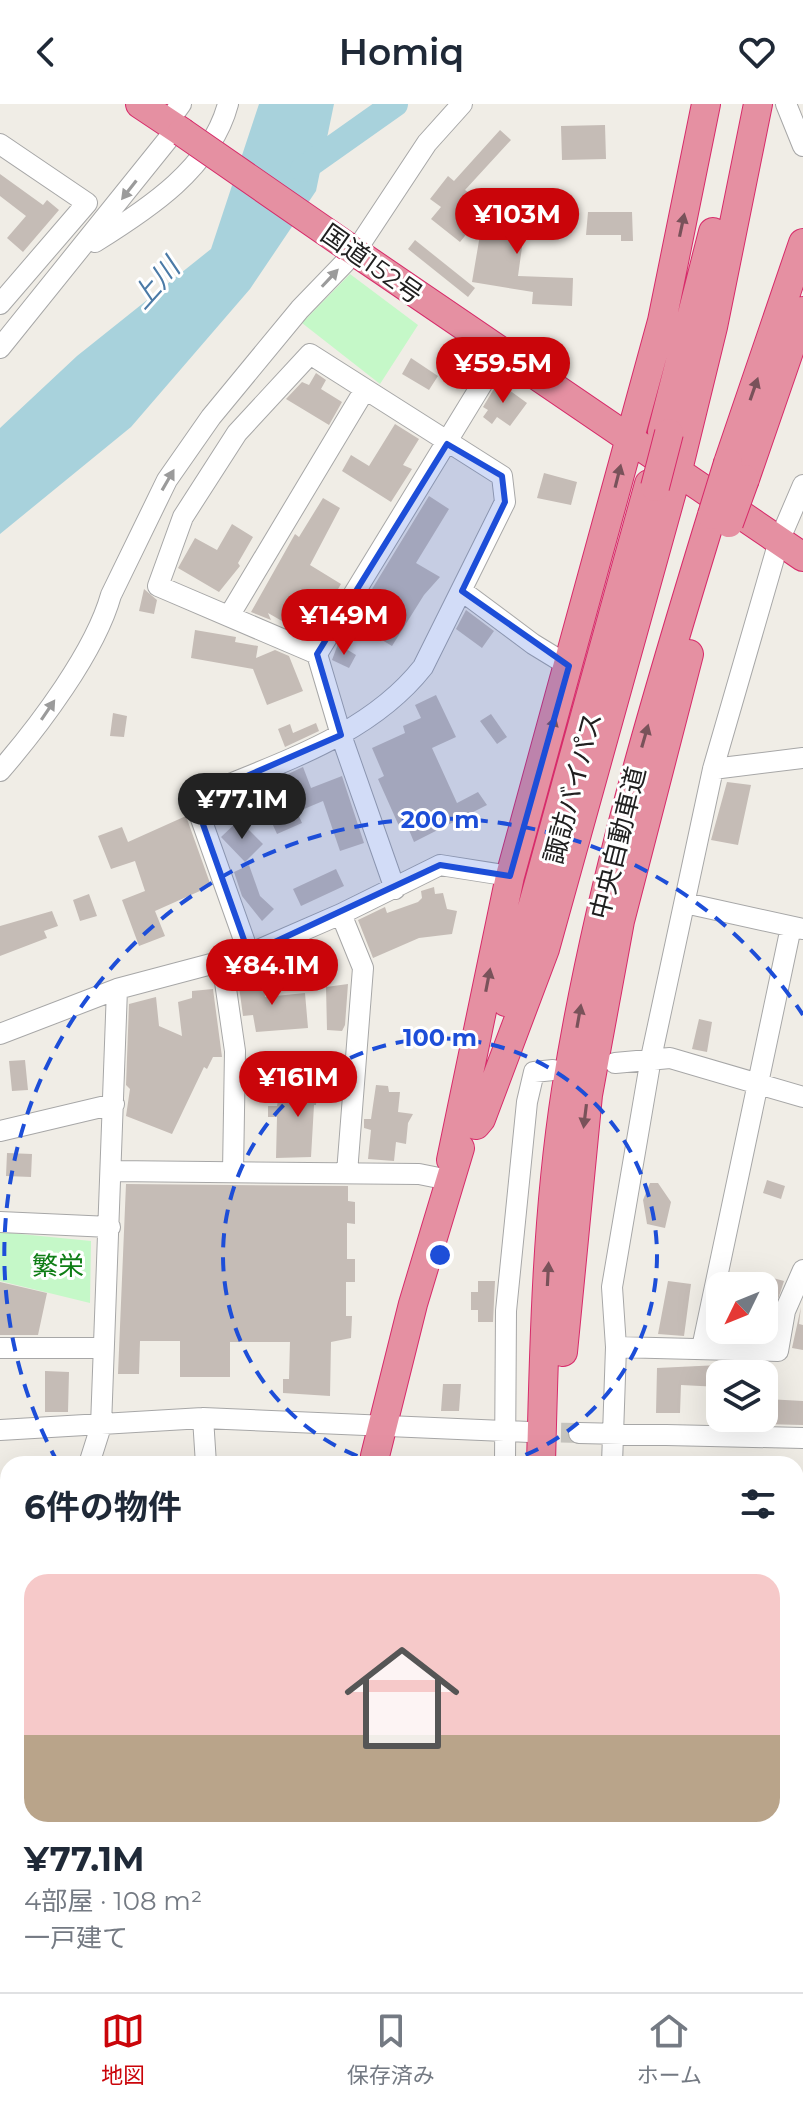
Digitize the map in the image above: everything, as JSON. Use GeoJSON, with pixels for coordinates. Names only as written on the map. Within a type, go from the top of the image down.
{"type":"FeatureCollection","features":[{"type":"Feature","properties":{"kind":"highway","name":"国道152号"},"geometry":{"type":"LineString","coordinates":[[140,104],[177,122],[352,250],[803,557]]}},
{"type":"Feature","properties":{"kind":"highway"},"geometry":{"type":"LineString","coordinates":[[452,1172],[451,1160],[510,876],[569,666],[627,439],[662,321],[706,104]]}},
{"type":"Feature","properties":{"kind":"highway","name":"諏訪バイパス"},"geometry":{"type":"LineString","coordinates":[[666,433],[709,251],[738,104]]}},
{"type":"Feature","properties":{"kind":"highway","name":"諏訪バイパス"},"geometry":{"type":"LineString","coordinates":[[388,1426],[534,933],[725,217],[745,104]]}},
{"type":"Feature","properties":{"kind":"highway"},"geometry":{"type":"LineString","coordinates":[[476,1125],[545,949],[678,470],[713,327],[758,104]]}},
{"type":"Feature","properties":{"kind":"highway","name":"中央自動車道"},"geometry":{"type":"LineString","coordinates":[[541,1456],[552,1203],[583,994],[619,829],[736,471],[803,243]]}},
{"type":"Feature","properties":{"kind":"highway","name":"中央自動車道"},"geometry":{"type":"LineString","coordinates":[[736,471],[803,311]]}},
{"type":"Feature","properties":{"kind":"highway","name":"諏訪バイパス"},"geometry":{"type":"LineString","coordinates":[[383,1456],[388,1426],[452,1172],[528,931],[652,485]]}},
{"type":"Feature","properties":{"kind":"highway","name":"中央自動車道"},"geometry":{"type":"LineString","coordinates":[[560,1456],[563,1358],[574,1207],[590,1081],[638,850],[720,519]]}},
{"type":"Feature","properties":{"kind":"street"},"geometry":{"type":"LineString","coordinates":[[83,248],[143,212],[176,184],[219,130],[228,104]]}},
{"type":"Feature","properties":{"kind":"street"},"geometry":{"type":"LineString","coordinates":[[0,771],[57,696],[106,613],[111,595],[167,480],[211,417],[352,250],[427,143],[462,104]]}},
{"type":"Feature","properties":{"kind":"street"},"geometry":{"type":"LineString","coordinates":[[786,104],[803,146]]}},
{"type":"Feature","properties":{"kind":"street"},"geometry":{"type":"LineString","coordinates":[[0,348],[83,248],[177,122]]}},
{"type":"Feature","properties":{"kind":"street"},"geometry":{"type":"LineString","coordinates":[[0,304],[87,203],[3,150]]}},
{"type":"Feature","properties":{"kind":"street"},"geometry":{"type":"LineString","coordinates":[[395,889],[341,735],[317,654],[501,353]]}},
{"type":"Feature","properties":{"kind":"street"},"geometry":{"type":"LineString","coordinates":[[249,954],[194,799],[341,735],[406,688],[423,667],[505,502],[502,476],[447,444],[310,354],[237,433],[183,517],[158,586],[317,654]]}},
{"type":"Feature","properties":{"kind":"street"},"geometry":{"type":"LineString","coordinates":[[229,616],[364,391]]}},
{"type":"Feature","properties":{"kind":"street"},"geometry":{"type":"LineString","coordinates":[[613,1456],[616,1347],[612,1287],[651,1058],[713,769],[779,541],[801,493]]}},
{"type":"Feature","properties":{"kind":"street"},"geometry":{"type":"LineString","coordinates":[[462,591],[569,666]]}},
{"type":"Feature","properties":{"kind":"street"},"geometry":{"type":"LineString","coordinates":[[713,769],[803,758]]}},
{"type":"Feature","properties":{"kind":"street"},"geometry":{"type":"LineString","coordinates":[[0,1034],[117,989],[249,954],[395,889],[440,865],[510,876]]}},
{"type":"Feature","properties":{"kind":"street"},"geometry":{"type":"LineString","coordinates":[[685,903],[797,928],[757,1083],[702,1348]]}},
{"type":"Feature","properties":{"kind":"street"},"geometry":{"type":"LineString","coordinates":[[341,914],[363,968],[347,1173]]}},
{"type":"Feature","properties":{"kind":"street"},"geometry":{"type":"LineString","coordinates":[[222,961],[235,1051],[233,1172]]}},
{"type":"Feature","properties":{"kind":"street"},"geometry":{"type":"LineString","coordinates":[[92,1456],[101,1426],[117,989]]}},
{"type":"Feature","properties":{"kind":"street"},"geometry":{"type":"LineString","coordinates":[[615,1063],[670,1058],[803,1097]]}},
{"type":"Feature","properties":{"kind":"street"},"geometry":{"type":"LineString","coordinates":[[505,1456],[506,1311],[527,1102],[534,1072],[553,1070]]}},
{"type":"Feature","properties":{"kind":"street"},"geometry":{"type":"LineString","coordinates":[[0,1131],[114,1104]]}},
{"type":"Feature","properties":{"kind":"street"},"geometry":{"type":"LineString","coordinates":[[112,1171],[452,1172]]}},
{"type":"Feature","properties":{"kind":"street"},"geometry":{"type":"LineString","coordinates":[[0,1222],[110,1227]]}},
{"type":"Feature","properties":{"kind":"street"},"geometry":{"type":"LineString","coordinates":[[616,1347],[778,1351],[785,1311],[798,1294],[803,1270]]}},
{"type":"Feature","properties":{"kind":"street"},"geometry":{"type":"LineString","coordinates":[[0,1348],[103,1348]]}},
{"type":"Feature","properties":{"kind":"street"},"geometry":{"type":"LineString","coordinates":[[0,1430],[203,1418],[529,1432]]}},
{"type":"Feature","properties":{"kind":"street"},"geometry":{"type":"LineString","coordinates":[[203,1418],[205,1456]]}},
{"type":"Feature","properties":{"kind":"street"},"geometry":{"type":"LineString","coordinates":[[579,1433],[803,1438]]}},
{"type":"Feature","properties":{"kind":"highlighted area"},"geometry":{"type":"Polygon","coordinates":[[[447,444],[502,476],[505,502],[462,591],[569,666],[510,876],[440,865],[249,954],[194,799],[341,735],[317,654],[447,444]]]}},
{"type":"Feature","properties":{"kind":"green space"},"geometry":{"type":"Polygon","coordinates":[[[350,274],[418,325],[380,384],[302,323],[350,274]]]}},
{"type":"Feature","properties":{"kind":"green space","name":"繁栄"},"geometry":{"type":"Polygon","coordinates":[[[0,1232],[91,1241],[90,1303],[0,1281],[0,1232]]]}},
{"type":"Feature","properties":{"kind":"water"},"geometry":{"type":"Polygon","coordinates":[[[259,104],[334,104],[316,191],[250,289],[131,427],[0,534],[0,428],[77,356],[211,249],[259,104]]]}},
{"type":"Feature","properties":{"kind":"building"},"geometry":{"type":"Polygon","coordinates":[[[605,125],[606,159],[562,160],[561,126],[605,125]]]}},
{"type":"Feature","properties":{"kind":"building"},"geometry":{"type":"Polygon","coordinates":[[[500,130],[511,140],[465,190],[475,197],[470,203],[483,214],[460,242],[431,219],[441,207],[430,199],[448,176],[454,181],[500,130]]]}},
{"type":"Feature","properties":{"kind":"building"},"geometry":{"type":"Polygon","coordinates":[[[0,174],[43,205],[47,200],[59,210],[23,252],[7,238],[26,216],[0,196],[0,174]]]}},
{"type":"Feature","properties":{"kind":"building"},"geometry":{"type":"Polygon","coordinates":[[[512,189],[544,189],[544,211],[527,211],[518,276],[573,278],[572,306],[532,304],[533,292],[472,282],[482,223],[513,228],[512,189]]]}},
{"type":"Feature","properties":{"kind":"building"},"geometry":{"type":"Polygon","coordinates":[[[588,212],[632,212],[633,241],[621,241],[621,235],[586,235],[588,212]]]}},
{"type":"Feature","properties":{"kind":"building"},"geometry":{"type":"Polygon","coordinates":[[[415,240],[475,288],[468,297],[408,249],[415,240]]]}},
{"type":"Feature","properties":{"kind":"building"},"geometry":{"type":"Polygon","coordinates":[[[411,358],[438,376],[429,390],[402,374],[411,358]]]}},
{"type":"Feature","properties":{"kind":"building"},"geometry":{"type":"Polygon","coordinates":[[[316,373],[326,380],[321,389],[342,402],[329,425],[286,399],[302,382],[309,385],[316,373]]]}},
{"type":"Feature","properties":{"kind":"building"},"geometry":{"type":"Polygon","coordinates":[[[498,382],[527,403],[510,426],[497,417],[492,424],[483,417],[488,410],[483,407],[498,382]]]}},
{"type":"Feature","properties":{"kind":"building"},"geometry":{"type":"Polygon","coordinates":[[[395,424],[419,439],[403,465],[412,469],[391,502],[342,471],[351,455],[369,466],[395,424]]]}},
{"type":"Feature","properties":{"kind":"building"},"geometry":{"type":"Polygon","coordinates":[[[544,473],[577,482],[571,505],[537,498],[544,473]]]}},
{"type":"Feature","properties":{"kind":"building"},"geometry":{"type":"Polygon","coordinates":[[[429,496],[449,509],[416,563],[440,577],[424,595],[392,646],[377,637],[393,609],[369,594],[429,496]]]}},
{"type":"Feature","properties":{"kind":"building"},"geometry":{"type":"Polygon","coordinates":[[[323,498],[340,508],[310,565],[341,584],[310,637],[268,613],[271,620],[251,612],[295,534],[299,537],[323,498]]]}},
{"type":"Feature","properties":{"kind":"building"},"geometry":{"type":"Polygon","coordinates":[[[232,524],[253,537],[238,563],[240,566],[219,592],[178,568],[195,538],[217,550],[232,524]]]}},
{"type":"Feature","properties":{"kind":"building"},"geometry":{"type":"Polygon","coordinates":[[[144,589],[157,600],[154,614],[139,611],[144,589]]]}},
{"type":"Feature","properties":{"kind":"building"},"geometry":{"type":"Polygon","coordinates":[[[466,610],[494,631],[482,648],[456,629],[466,610]]]}},
{"type":"Feature","properties":{"kind":"building"},"geometry":{"type":"Polygon","coordinates":[[[195,630],[236,637],[235,642],[258,646],[256,658],[275,650],[289,656],[303,691],[267,705],[253,669],[191,658],[195,630]]]}},
{"type":"Feature","properties":{"kind":"building"},"geometry":{"type":"Polygon","coordinates":[[[338,644],[356,655],[349,668],[332,660],[338,644]]]}},
{"type":"Feature","properties":{"kind":"building"},"geometry":{"type":"Polygon","coordinates":[[[436,695],[456,737],[432,748],[457,803],[478,792],[487,805],[414,842],[406,823],[399,826],[378,779],[384,776],[372,748],[405,733],[403,726],[421,718],[415,705],[436,695]]]}},
{"type":"Feature","properties":{"kind":"building"},"geometry":{"type":"Polygon","coordinates":[[[113,713],[127,716],[124,737],[110,736],[113,713]]]}},
{"type":"Feature","properties":{"kind":"building"},"geometry":{"type":"Polygon","coordinates":[[[491,714],[507,737],[497,744],[480,721],[491,714]]]}},
{"type":"Feature","properties":{"kind":"building"},"geometry":{"type":"Polygon","coordinates":[[[316,723],[319,731],[285,747],[278,729],[290,724],[293,733],[316,723]]]}},
{"type":"Feature","properties":{"kind":"building"},"geometry":{"type":"Polygon","coordinates":[[[303,767],[311,788],[342,776],[364,843],[340,851],[323,801],[297,812],[302,823],[277,834],[267,812],[298,798],[288,774],[303,767]]]}},
{"type":"Feature","properties":{"kind":"building"},"geometry":{"type":"Polygon","coordinates":[[[727,782],[751,785],[738,845],[711,840],[727,782]]]}},
{"type":"Feature","properties":{"kind":"building"},"geometry":{"type":"Polygon","coordinates":[[[186,816],[211,886],[155,911],[165,936],[139,946],[122,900],[145,891],[135,861],[111,869],[98,836],[122,827],[128,842],[186,816]]]}},
{"type":"Feature","properties":{"kind":"building"},"geometry":{"type":"Polygon","coordinates":[[[239,820],[263,844],[245,862],[221,837],[239,820]]]}},
{"type":"Feature","properties":{"kind":"building"},"geometry":{"type":"Polygon","coordinates":[[[249,865],[260,896],[274,909],[262,921],[242,896],[234,872],[249,865]]]}},
{"type":"Feature","properties":{"kind":"building"},"geometry":{"type":"Polygon","coordinates":[[[336,869],[344,886],[301,906],[293,889],[336,869]]]}},
{"type":"Feature","properties":{"kind":"building"},"geometry":{"type":"Polygon","coordinates":[[[434,887],[435,894],[443,893],[447,909],[457,911],[452,934],[419,938],[373,958],[358,920],[385,907],[387,913],[418,902],[422,898],[421,891],[434,887]]]}},
{"type":"Feature","properties":{"kind":"building"},"geometry":{"type":"Polygon","coordinates":[[[89,894],[97,916],[80,921],[73,900],[89,894]]]}},
{"type":"Feature","properties":{"kind":"building"},"geometry":{"type":"Polygon","coordinates":[[[52,911],[58,926],[44,931],[47,938],[0,956],[0,926],[52,911]]]}},
{"type":"Feature","properties":{"kind":"building"},"geometry":{"type":"Polygon","coordinates":[[[263,973],[265,997],[305,993],[308,1028],[256,1032],[253,1015],[243,1016],[238,979],[263,973]]]}},
{"type":"Feature","properties":{"kind":"building"},"geometry":{"type":"Polygon","coordinates":[[[348,984],[345,1025],[342,1031],[327,1030],[326,987],[348,984]]]}},
{"type":"Feature","properties":{"kind":"building"},"geometry":{"type":"Polygon","coordinates":[[[213,989],[222,1057],[213,1057],[207,1069],[204,1067],[172,1134],[126,1116],[130,1089],[126,1085],[129,1004],[156,997],[159,1026],[182,1036],[178,1002],[192,998],[192,991],[213,989]]]}},
{"type":"Feature","properties":{"kind":"building"},"geometry":{"type":"Polygon","coordinates":[[[699,1019],[712,1022],[707,1052],[692,1049],[699,1019]]]}},
{"type":"Feature","properties":{"kind":"building"},"geometry":{"type":"Polygon","coordinates":[[[25,1060],[28,1090],[12,1091],[9,1061],[25,1060]]]}},
{"type":"Feature","properties":{"kind":"building"},"geometry":{"type":"Polygon","coordinates":[[[309,1072],[326,1073],[325,1096],[317,1095],[314,1105],[311,1157],[276,1158],[277,1117],[268,1117],[268,1106],[277,1106],[278,1100],[298,1100],[299,1089],[307,1090],[309,1072]]]}},
{"type":"Feature","properties":{"kind":"building"},"geometry":{"type":"Polygon","coordinates":[[[376,1085],[388,1086],[389,1092],[400,1092],[398,1112],[413,1114],[408,1123],[406,1144],[396,1142],[394,1161],[368,1159],[371,1130],[364,1128],[364,1119],[371,1119],[376,1085]]]}},
{"type":"Feature","properties":{"kind":"building"},"geometry":{"type":"Polygon","coordinates":[[[7,1153],[32,1154],[31,1177],[6,1176],[7,1153]]]}},
{"type":"Feature","properties":{"kind":"building"},"geometry":{"type":"Polygon","coordinates":[[[767,1180],[785,1186],[781,1199],[763,1193],[767,1180]]]}},
{"type":"Feature","properties":{"kind":"building"},"geometry":{"type":"Polygon","coordinates":[[[650,1183],[658,1183],[671,1202],[665,1228],[647,1224],[643,1200],[650,1183]]]}},
{"type":"Feature","properties":{"kind":"building"},"geometry":{"type":"Polygon","coordinates":[[[126,1184],[348,1186],[348,1201],[355,1202],[355,1224],[347,1223],[347,1259],[355,1259],[355,1282],[346,1282],[346,1316],[352,1316],[351,1338],[331,1342],[330,1396],[283,1393],[283,1379],[289,1379],[290,1342],[230,1342],[230,1377],[180,1377],[180,1341],[140,1341],[139,1374],[118,1374],[126,1184]]]}},
{"type":"Feature","properties":{"kind":"building"},"geometry":{"type":"Polygon","coordinates":[[[778,1279],[784,1281],[778,1299],[778,1279]]]}},
{"type":"Feature","properties":{"kind":"building"},"geometry":{"type":"Polygon","coordinates":[[[478,1281],[495,1281],[493,1322],[478,1322],[478,1310],[471,1310],[471,1292],[478,1292],[478,1281]]]}},
{"type":"Feature","properties":{"kind":"building"},"geometry":{"type":"Polygon","coordinates":[[[668,1281],[691,1284],[684,1336],[658,1334],[668,1281]]]}},
{"type":"Feature","properties":{"kind":"building"},"geometry":{"type":"Polygon","coordinates":[[[0,1282],[47,1293],[38,1335],[0,1335],[0,1282]]]}},
{"type":"Feature","properties":{"kind":"building"},"geometry":{"type":"Polygon","coordinates":[[[801,1307],[799,1324],[803,1325],[803,1350],[792,1348],[801,1307]]]}},
{"type":"Feature","properties":{"kind":"building"},"geometry":{"type":"Polygon","coordinates":[[[706,1366],[706,1386],[681,1385],[680,1413],[656,1413],[657,1368],[706,1366]]]}},
{"type":"Feature","properties":{"kind":"building"},"geometry":{"type":"Polygon","coordinates":[[[45,1371],[69,1372],[68,1412],[45,1412],[45,1371]]]}},
{"type":"Feature","properties":{"kind":"building"},"geometry":{"type":"Polygon","coordinates":[[[443,1384],[461,1384],[459,1411],[441,1411],[443,1384]]]}},
{"type":"Feature","properties":{"kind":"building"},"geometry":{"type":"Polygon","coordinates":[[[778,1400],[803,1401],[803,1425],[778,1424],[778,1400]]]}},
{"type":"Feature","properties":{"kind":"waterway"},"geometry":{"type":"LineString","coordinates":[[303,169],[395,104]]}},
{"type":"Feature","properties":{"kind":"tunnel"},"geometry":{"type":"LineString","coordinates":[[531,1432],[579,1433]]}},
{"type":"Feature","properties":{"kind":"water label","name":"上川"},"geometry":{"type":"Point","coordinates":[155,283]}}]}
